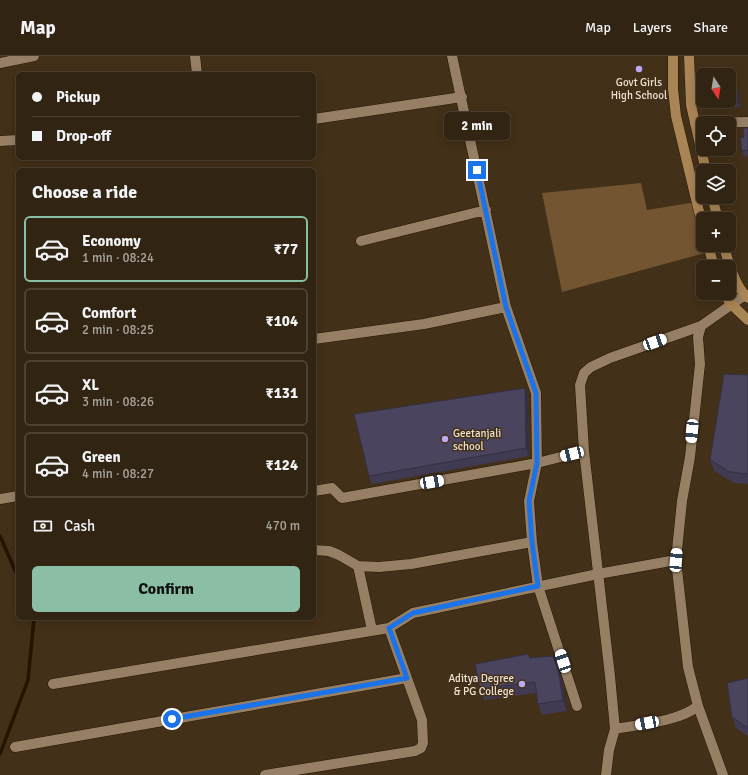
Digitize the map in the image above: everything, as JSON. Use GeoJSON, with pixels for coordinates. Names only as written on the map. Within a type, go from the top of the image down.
{"type":"FeatureCollection","features":[{"type":"Feature","properties":{"kind":"main road"},"geometry":{"type":"LineString","coordinates":[[673,56],[676,116],[699,212]]}},
{"type":"Feature","properties":{"kind":"main road"},"geometry":{"type":"LineString","coordinates":[[689,56],[691,105],[704,164]]}},
{"type":"Feature","properties":{"kind":"main road"},"geometry":{"type":"LineString","coordinates":[[726,252],[736,280],[746,296]]}},
{"type":"Feature","properties":{"kind":"main road"},"geometry":{"type":"LineString","coordinates":[[728,300],[748,320]]}},
{"type":"Feature","properties":{"kind":"street"},"geometry":{"type":"LineString","coordinates":[[0,63],[34,56]]}},
{"type":"Feature","properties":{"kind":"street"},"geometry":{"type":"LineString","coordinates":[[195,56],[197,72]]}},
{"type":"Feature","properties":{"kind":"street"},"geometry":{"type":"LineString","coordinates":[[452,56],[506,307],[536,393],[537,463],[529,501],[532,542],[538,586],[577,706]]}},
{"type":"Feature","properties":{"kind":"street"},"geometry":{"type":"LineString","coordinates":[[316,119],[462,97]]}},
{"type":"Feature","properties":{"kind":"street"},"geometry":{"type":"LineString","coordinates":[[695,123],[748,122]]}},
{"type":"Feature","properties":{"kind":"street"},"geometry":{"type":"LineString","coordinates":[[0,141],[16,140]]}},
{"type":"Feature","properties":{"kind":"street"},"geometry":{"type":"LineString","coordinates":[[361,241],[486,210]]}},
{"type":"Feature","properties":{"kind":"street"},"geometry":{"type":"LineString","coordinates":[[606,775],[609,750],[615,729],[584,451],[580,385],[584,373],[592,367],[610,358],[700,326],[731,304],[746,296]]}},
{"type":"Feature","properties":{"kind":"street"},"geometry":{"type":"LineString","coordinates":[[316,339],[424,324],[506,307]]}},
{"type":"Feature","properties":{"kind":"street"},"geometry":{"type":"LineString","coordinates":[[700,326],[698,338],[700,364],[690,457],[682,501],[676,560],[688,667],[698,706],[723,775]]}},
{"type":"Feature","properties":{"kind":"street"},"geometry":{"type":"LineString","coordinates":[[316,491],[332,488],[342,498],[537,463],[584,451]]}},
{"type":"Feature","properties":{"kind":"street"},"geometry":{"type":"LineString","coordinates":[[0,499],[16,496]]}},
{"type":"Feature","properties":{"kind":"street"},"geometry":{"type":"LineString","coordinates":[[316,550],[329,551],[340,554],[359,566],[379,567],[411,564],[532,542]]}},
{"type":"Feature","properties":{"kind":"street"},"geometry":{"type":"LineString","coordinates":[[53,684],[372,630],[392,626],[413,613],[538,586],[676,560]]}},
{"type":"Feature","properties":{"kind":"street"},"geometry":{"type":"LineString","coordinates":[[359,566],[372,630]]}},
{"type":"Feature","properties":{"kind":"street"},"geometry":{"type":"LineString","coordinates":[[265,775],[415,751],[421,748],[423,743],[422,720],[407,678],[392,626]]}},
{"type":"Feature","properties":{"kind":"street"},"geometry":{"type":"LineString","coordinates":[[15,747],[407,678]]}},
{"type":"Feature","properties":{"kind":"street"},"geometry":{"type":"LineString","coordinates":[[615,729],[678,717],[698,706]]}},
{"type":"Feature","properties":{"kind":"shaded area"},"geometry":{"type":"Polygon","coordinates":[[[641,183],[647,210],[696,202],[699,212],[696,212],[696,252],[708,252],[562,292],[542,193],[641,183]]]}},
{"type":"Feature","properties":{"kind":"building"},"geometry":{"type":"Polygon","coordinates":[[[736,88],[737,88],[738,102],[736,102],[736,88]]]}},
{"type":"Feature","properties":{"kind":"building"},"geometry":{"type":"Polygon","coordinates":[[[743,128],[748,128],[748,150],[742,151],[740,138],[744,137],[743,128]]]}},
{"type":"Feature","properties":{"kind":"building"},"geometry":{"type":"Polygon","coordinates":[[[724,374],[748,375],[748,474],[730,472],[710,460],[724,374]]]}},
{"type":"Feature","properties":{"kind":"building","name":"Geetanjali school"},"geometry":{"type":"Polygon","coordinates":[[[525,388],[526,448],[369,476],[354,414],[525,388]]]}},
{"type":"Feature","properties":{"kind":"building","name":"Aditya Degree & PG College"},"geometry":{"type":"Polygon","coordinates":[[[528,654],[530,658],[553,656],[558,669],[563,700],[538,704],[535,682],[480,689],[475,664],[528,654]]]}},
{"type":"Feature","properties":{"kind":"building"},"geometry":{"type":"Polygon","coordinates":[[[748,678],[748,728],[732,717],[727,683],[748,678]]]}},
{"type":"Feature","properties":{"kind":"waterway"},"geometry":{"type":"LineString","coordinates":[[0,536],[16,572]]}},
{"type":"Feature","properties":{"kind":"waterway"},"geometry":{"type":"LineString","coordinates":[[0,754],[28,680],[34,620]]}},
{"type":"Feature","properties":{"kind":"place","name":"Govt Girls High School"},"geometry":{"type":"Point","coordinates":[639,69]}},
{"type":"Feature","properties":{"kind":"place","name":"Geetanjali school"},"geometry":{"type":"Point","coordinates":[445,439]}},
{"type":"Feature","properties":{"kind":"place","name":"Aditya Degree & PG College"},"geometry":{"type":"Point","coordinates":[522,684]}},
{"type":"Feature","properties":{"kind":"route"},"geometry":{"type":"LineString","coordinates":[[172,719],[407,678],[389,628],[406,616],[413,613],[538,586],[532,542],[529,501],[537,463],[536,393],[506,307],[477,170]]}}]}
